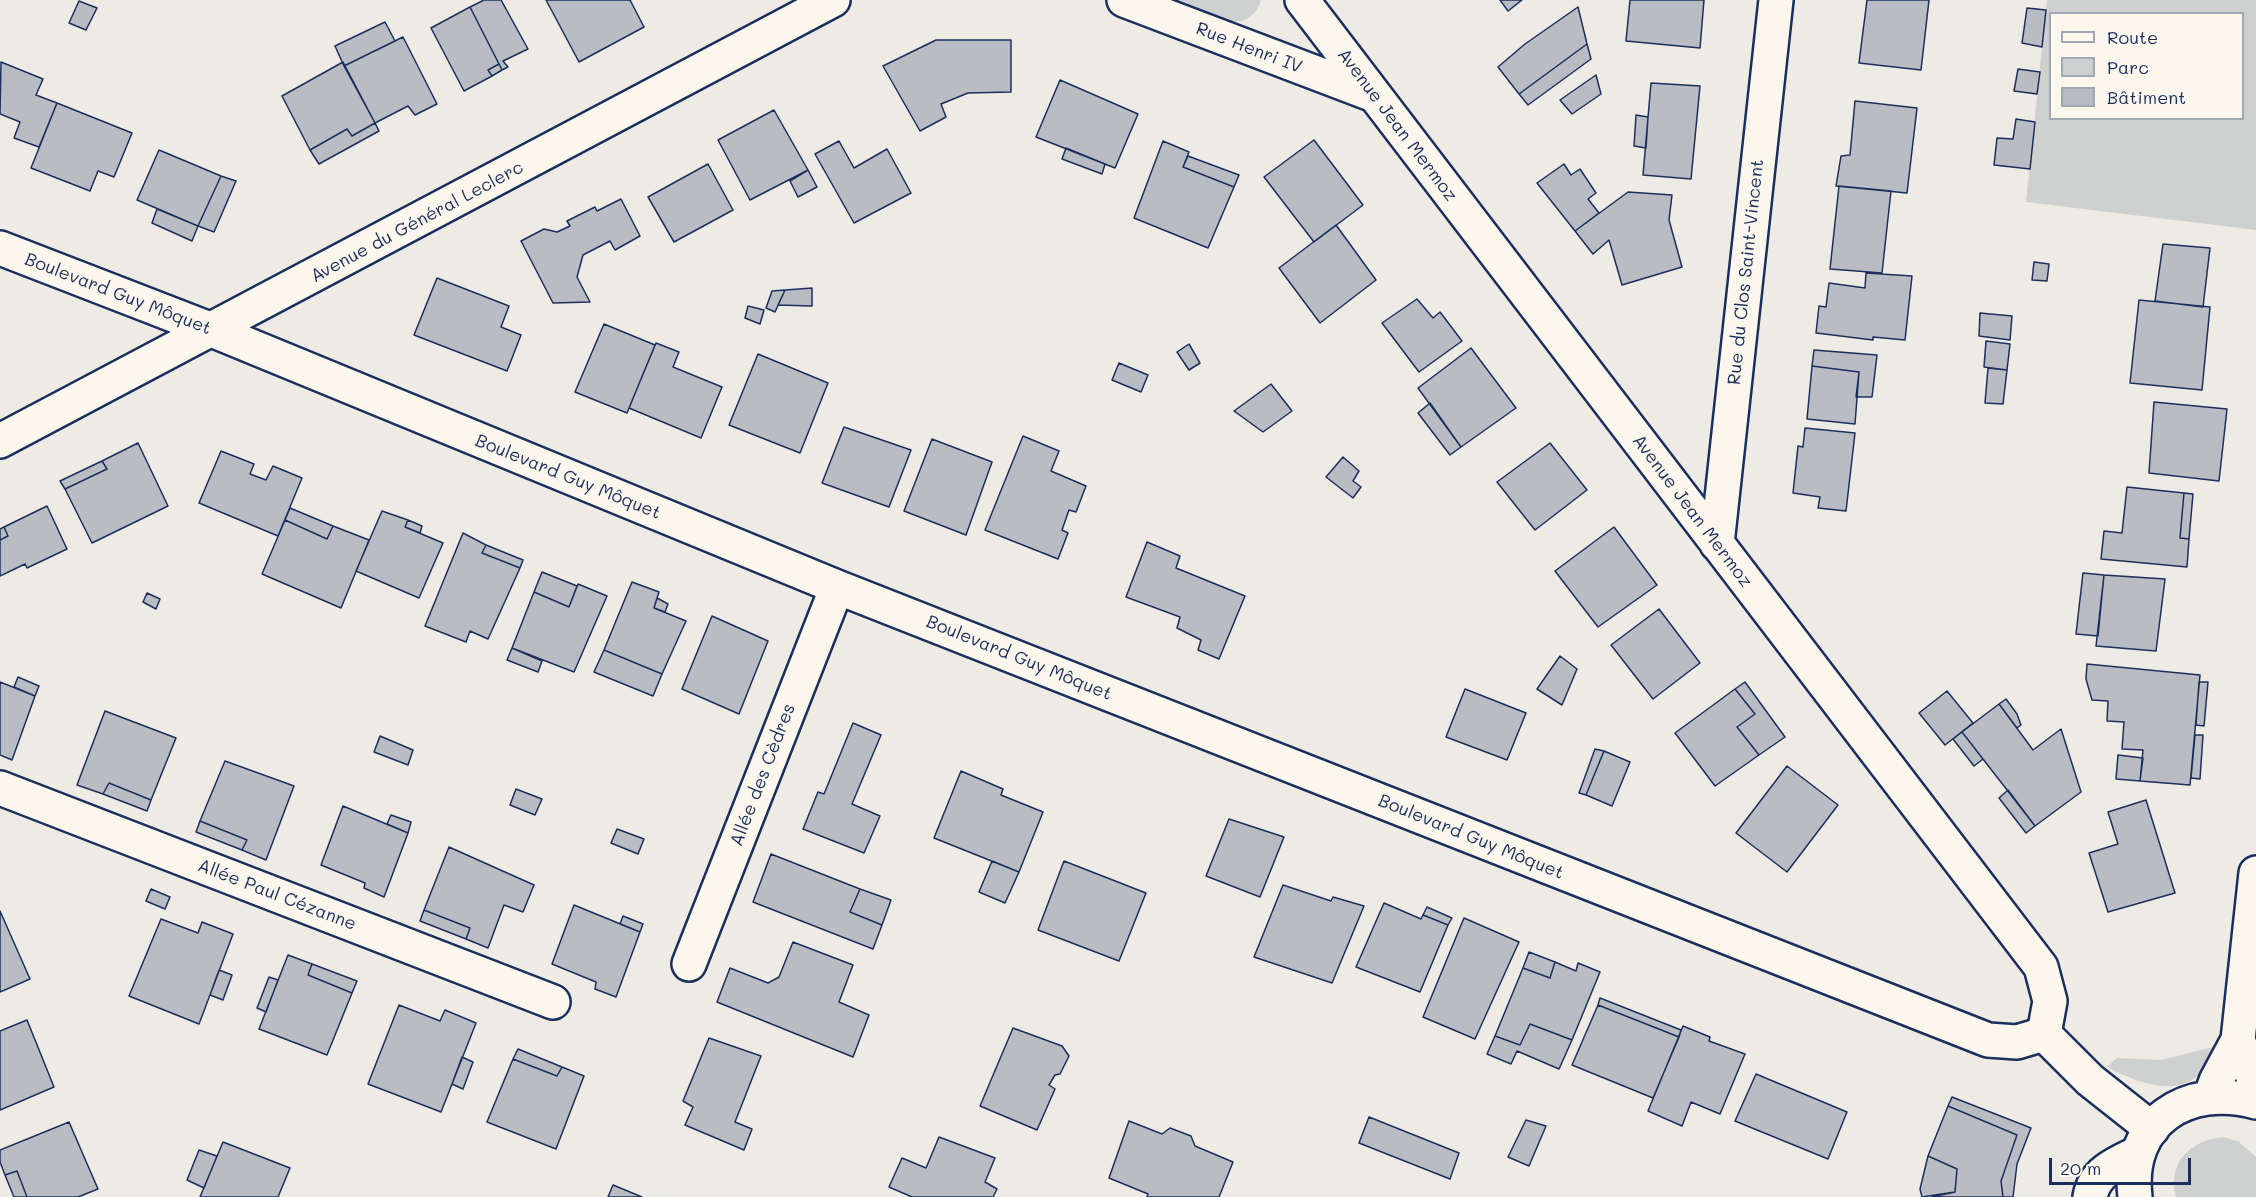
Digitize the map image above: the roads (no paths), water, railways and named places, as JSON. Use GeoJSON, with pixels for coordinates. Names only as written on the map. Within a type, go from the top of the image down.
{"type":"FeatureCollection","features":[{"type":"Feature","properties":{"kind":"street","name":"Avenue du Général Leclerc"},"geometry":{"type":"LineString","coordinates":[[0,441],[833,0]]}},
{"type":"Feature","properties":{"kind":"street","name":"Rue Henri IV"},"geometry":{"type":"LineString","coordinates":[[1125,0],[1374,95]]}},
{"type":"Feature","properties":{"kind":"street","name":"Avenue Jean Mermoz"},"geometry":{"type":"LineString","coordinates":[[1302,0],[2042,967],[2050,1000],[2044,1034]]}},
{"type":"Feature","properties":{"kind":"street","name":"Rue du Clos Saint-Vincent"},"geometry":{"type":"LineString","coordinates":[[1717,544],[1776,0]]}},
{"type":"Feature","properties":{"kind":"street","name":"Boulevard Guy Môquet"},"geometry":{"type":"LineString","coordinates":[[0,248],[212,330],[837,587],[1988,1040],[2017,1042],[2044,1034]]}},
{"type":"Feature","properties":{"kind":"street","name":"Allée des Cèdres"},"geometry":{"type":"LineString","coordinates":[[689,964],[837,587]]}},
{"type":"Feature","properties":{"kind":"street","name":"Allée Paul Cézanne"},"geometry":{"type":"LineString","coordinates":[[0,788],[553,1002]]}},
{"type":"Feature","properties":{"kind":"street"},"geometry":{"type":"LineString","coordinates":[[2211,1095],[2238,1040],[2256,873]]}},
{"type":"Feature","properties":{"kind":"street"},"geometry":{"type":"LineString","coordinates":[[2044,1034],[2090,1080],[2145,1141]]}},
{"type":"Feature","properties":{"kind":"street"},"geometry":{"type":"LineString","coordinates":[[2238,1040],[2256,1084]]}},
{"type":"Feature","properties":{"kind":"street"},"geometry":{"type":"LineString","coordinates":[[2090,1197],[2091,1189],[2102,1172],[2145,1141],[2168,1113],[2188,1101],[2211,1095],[2235,1096],[2256,1102]]}},
{"type":"Feature","properties":{"kind":"street"},"geometry":{"type":"LineString","coordinates":[[2135,1197],[2133,1181],[2145,1141]]}}]}
